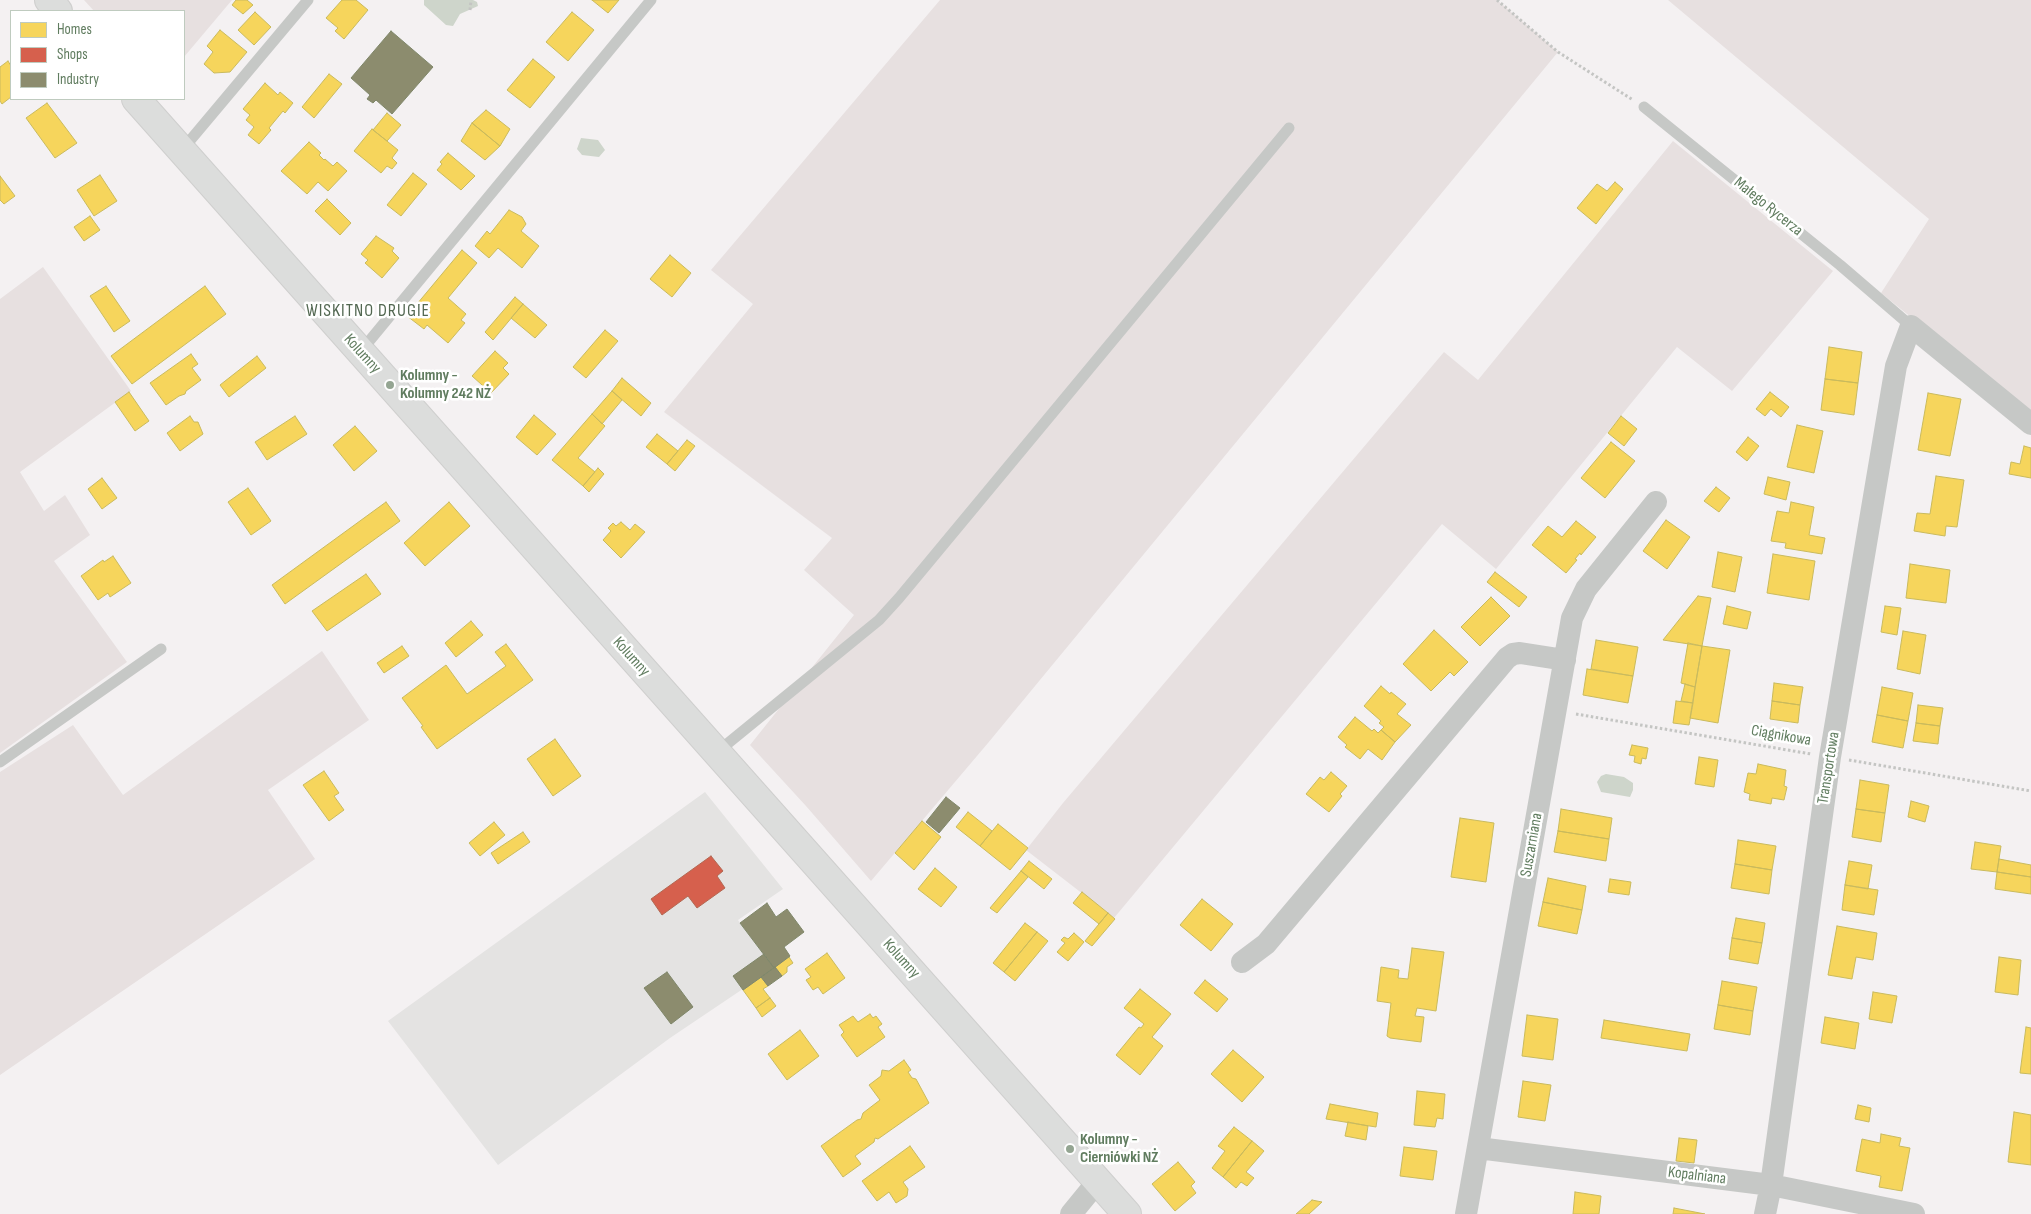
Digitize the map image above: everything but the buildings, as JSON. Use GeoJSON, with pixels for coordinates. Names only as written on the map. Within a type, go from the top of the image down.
{"type":"FeatureCollection","features":[{"type":"Feature","properties":{"kind":"street"},"geometry":{"type":"LineString","coordinates":[[48,0],[57,10]]}},
{"type":"Feature","properties":{"kind":"street","name":"Kolumny"},"geometry":{"type":"LineString","coordinates":[[137,100],[1128,1214]]}},
{"type":"Feature","properties":{"kind":"street","name":"Małego Rycerza"},"geometry":{"type":"LineString","coordinates":[[1911,326],[2031,424]]}},
{"type":"Feature","properties":{"kind":"street","name":"Transportowa"},"geometry":{"type":"LineString","coordinates":[[1765,1214],[1830,757],[1896,366],[1911,326]]}},
{"type":"Feature","properties":{"kind":"street","name":"Suszarniana"},"geometry":{"type":"LineString","coordinates":[[1466,1214],[1572,618],[1586,589],[1656,502]]}},
{"type":"Feature","properties":{"kind":"street"},"geometry":{"type":"LineString","coordinates":[[1242,962],[1266,944],[1507,658],[1513,654],[1520,653],[1565,660]]}},
{"type":"Feature","properties":{"kind":"street","name":"Kopalniana"},"geometry":{"type":"LineString","coordinates":[[1478,1148],[1770,1185],[1914,1214]]}},
{"type":"Feature","properties":{"kind":"street"},"geometry":{"type":"LineString","coordinates":[[1071,1214],[1098,1181]]}},
{"type":"Feature","properties":{"kind":"lane"},"geometry":{"type":"LineString","coordinates":[[182,150],[308,0]]}},
{"type":"Feature","properties":{"kind":"lane"},"geometry":{"type":"LineString","coordinates":[[360,352],[651,0]]}},
{"type":"Feature","properties":{"kind":"lane","name":"Małego Rycerza"},"geometry":{"type":"LineString","coordinates":[[1644,107],[1840,265],[1911,326]]}},
{"type":"Feature","properties":{"kind":"lane"},"geometry":{"type":"LineString","coordinates":[[716,753],[879,620],[1289,128]]}},
{"type":"Feature","properties":{"kind":"lane"},"geometry":{"type":"LineString","coordinates":[[0,762],[161,649]]}},
{"type":"Feature","properties":{"kind":"path"},"geometry":{"type":"LineString","coordinates":[[470,10],[471,0]]}},
{"type":"Feature","properties":{"kind":"path"},"geometry":{"type":"LineString","coordinates":[[1497,0],[1558,52],[1644,107]]}},
{"type":"Feature","properties":{"kind":"path","name":"Ciągnikowa"},"geometry":{"type":"LineString","coordinates":[[1556,711],[2031,791]]}},
{"type":"Feature","properties":{"kind":"shaded area"},"geometry":{"type":"Polygon","coordinates":[[[84,0],[232,0],[185,56],[185,10],[93,10],[84,0]]]}},
{"type":"Feature","properties":{"kind":"shaded area"},"geometry":{"type":"Polygon","coordinates":[[[424,0],[473,0],[477,2],[478,6],[460,14],[453,26],[446,25],[424,5],[424,0]]]}},
{"type":"Feature","properties":{"kind":"shaded area"},"geometry":{"type":"Polygon","coordinates":[[[940,0],[1497,0],[1558,52],[988,743],[871,881],[750,745],[854,615],[804,570],[832,538],[664,412],[753,304],[711,270],[940,0]]]}},
{"type":"Feature","properties":{"kind":"shaded area"},"geometry":{"type":"Polygon","coordinates":[[[1668,0],[2031,0],[2031,414],[1881,293],[1929,219],[1668,0]]]}},
{"type":"Feature","properties":{"kind":"shaded area"},"geometry":{"type":"Polygon","coordinates":[[[581,138],[598,140],[605,150],[599,157],[582,155],[577,149],[581,138]]]}},
{"type":"Feature","properties":{"kind":"shaded area"},"geometry":{"type":"Polygon","coordinates":[[[1673,141],[1833,271],[1732,391],[1677,347],[1496,569],[1442,524],[1114,918],[1026,850],[1063,803],[1444,352],[1478,380],[1673,141]]]}},
{"type":"Feature","properties":{"kind":"shaded area"},"geometry":{"type":"Polygon","coordinates":[[[43,267],[131,391],[20,472],[44,511],[65,495],[90,535],[54,561],[127,662],[0,753],[0,299],[43,267]]]}},
{"type":"Feature","properties":{"kind":"shaded area"},"geometry":{"type":"Polygon","coordinates":[[[322,651],[369,720],[268,790],[315,859],[0,1075],[0,772],[73,725],[123,795],[322,651]]]}},
{"type":"Feature","properties":{"kind":"shaded area"},"geometry":{"type":"Polygon","coordinates":[[[1606,774],[1624,777],[1633,783],[1630,797],[1601,792],[1597,782],[1601,776],[1606,774]]]}},
{"type":"Feature","properties":{"kind":"shaded area"},"geometry":{"type":"Polygon","coordinates":[[[705,792],[783,889],[738,920],[774,968],[670,1038],[498,1165],[388,1021],[705,792]]]}},
{"type":"Feature","properties":{"kind":"place","name":"Kolumny - Kolumny 242 NŻ"},"geometry":{"type":"Point","coordinates":[390,385]}},
{"type":"Feature","properties":{"kind":"place","name":"Kolumny - Cierniówki NŻ"},"geometry":{"type":"Point","coordinates":[1070,1149]}},
{"type":"Feature","properties":{"kind":"district","name":"WISKITNO DRUGIE"},"geometry":{"type":"Point","coordinates":[368,311]}}]}
